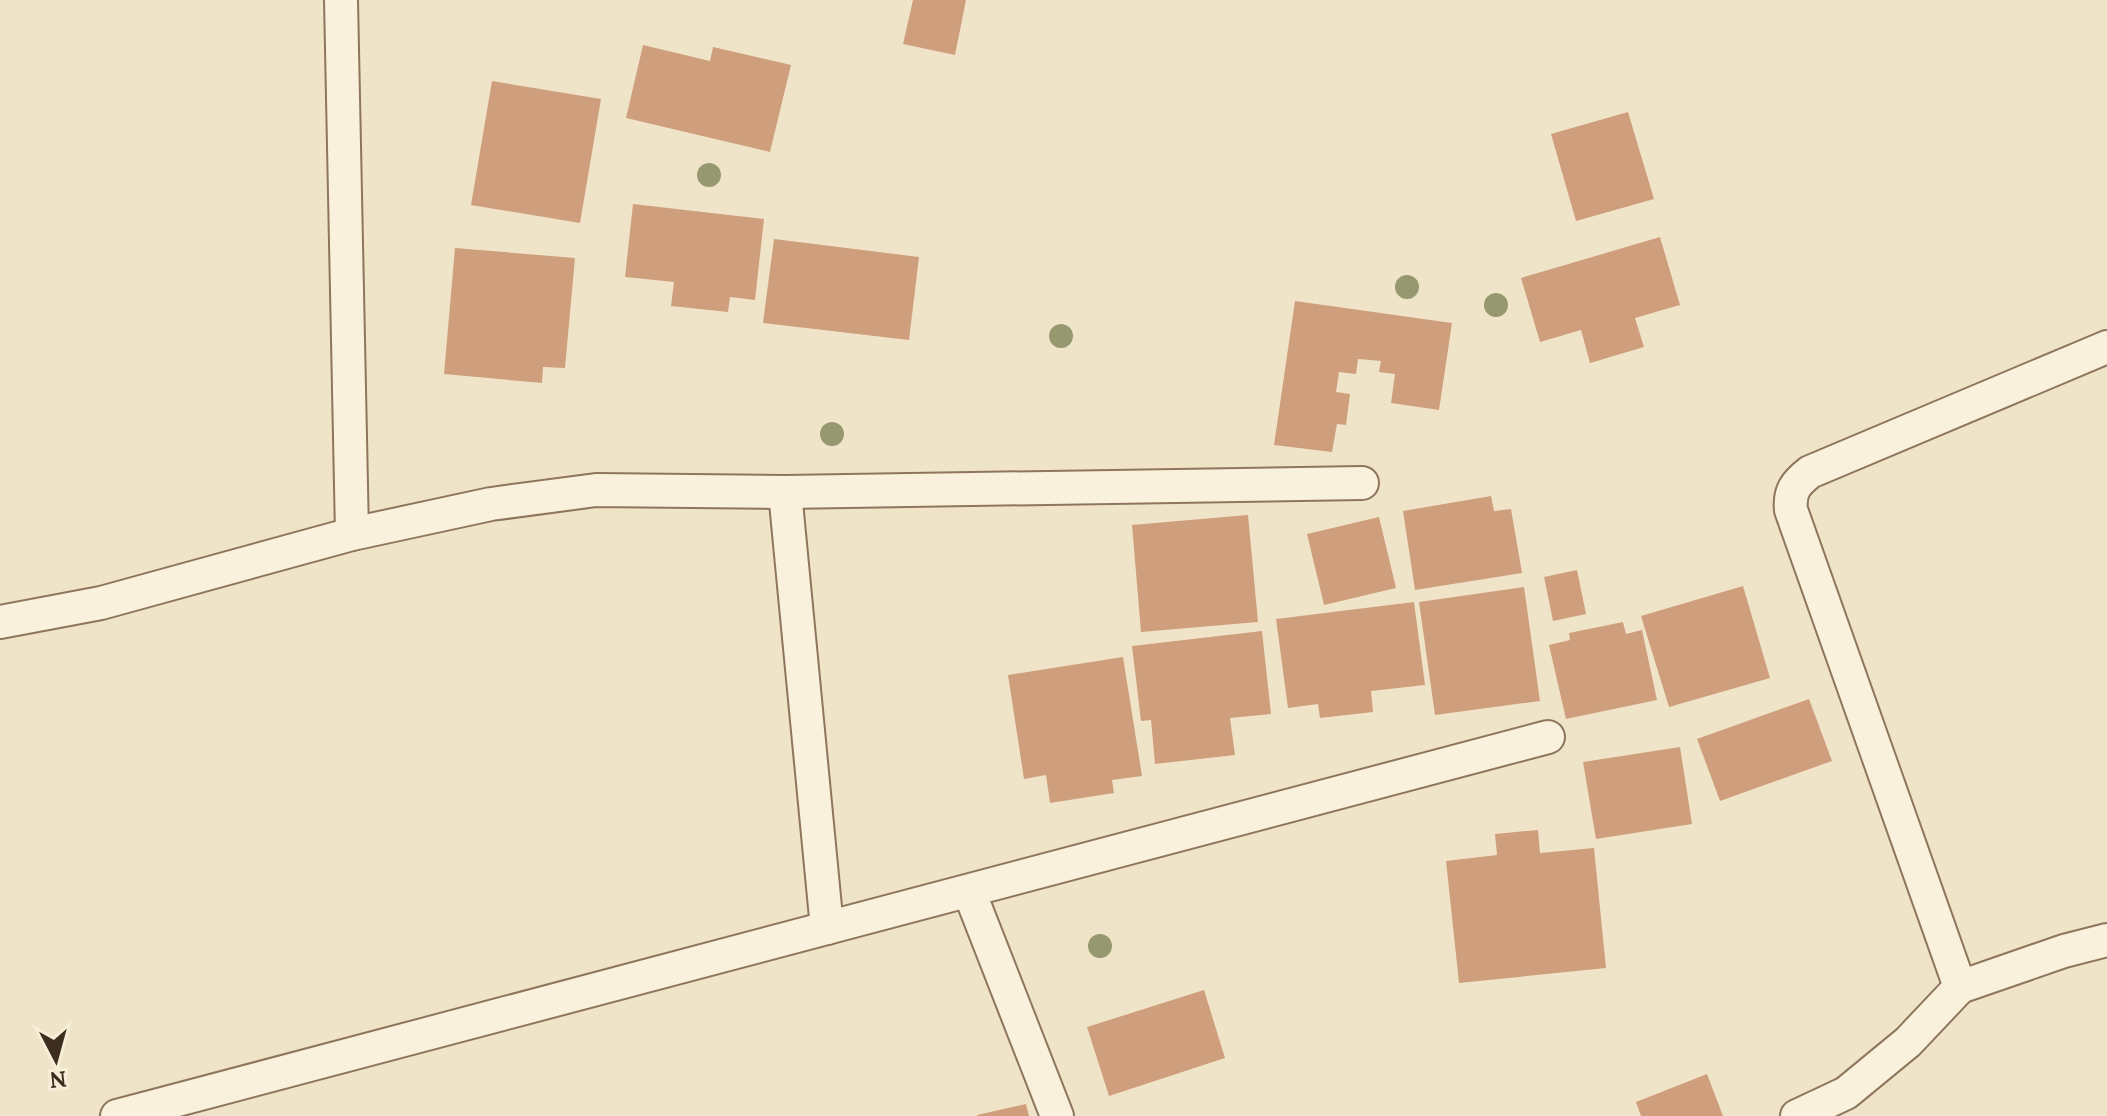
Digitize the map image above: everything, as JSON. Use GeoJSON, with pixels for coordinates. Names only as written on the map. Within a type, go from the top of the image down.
{"type":"FeatureCollection","features":[{"type":"Feature","properties":{"kind":"street"},"geometry":{"type":"LineString","coordinates":[[341,0],[352,534]]}},
{"type":"Feature","properties":{"kind":"street"},"geometry":{"type":"LineString","coordinates":[[1960,987],[1791,510],[1790,498],[1795,483],[1810,472],[2107,347]]}},
{"type":"Feature","properties":{"kind":"street"},"geometry":{"type":"LineString","coordinates":[[0,622],[101,603],[352,534],[491,504],[596,490],[785,492],[1362,483]]}},
{"type":"Feature","properties":{"kind":"street"},"geometry":{"type":"LineString","coordinates":[[785,492],[827,928]]}},
{"type":"Feature","properties":{"kind":"street"},"geometry":{"type":"LineString","coordinates":[[117,1116],[1548,737]]}},
{"type":"Feature","properties":{"kind":"street"},"geometry":{"type":"LineString","coordinates":[[969,891],[1057,1116]]}},
{"type":"Feature","properties":{"kind":"street"},"geometry":{"type":"LineString","coordinates":[[1797,1116],[1846,1093],[1908,1042],[1960,987],[2064,951],[2107,940]]}},
{"type":"Feature","properties":{"kind":"building"},"geometry":{"type":"Polygon","coordinates":[[[913,0],[966,0],[955,55],[903,44],[913,0]]]}},
{"type":"Feature","properties":{"kind":"building"},"geometry":{"type":"Polygon","coordinates":[[[643,45],[710,61],[713,47],[791,65],[770,152],[626,118],[643,45]]]}},
{"type":"Feature","properties":{"kind":"building"},"geometry":{"type":"Polygon","coordinates":[[[492,81],[601,99],[580,223],[471,205],[492,81]]]}},
{"type":"Feature","properties":{"kind":"building"},"geometry":{"type":"Polygon","coordinates":[[[1628,112],[1654,199],[1576,221],[1551,134],[1628,112]]]}},
{"type":"Feature","properties":{"kind":"building"},"geometry":{"type":"Polygon","coordinates":[[[633,204],[764,219],[755,300],[730,297],[728,312],[671,306],[674,282],[625,277],[633,204]]]}},
{"type":"Feature","properties":{"kind":"building"},"geometry":{"type":"Polygon","coordinates":[[[1660,237],[1680,305],[1635,318],[1644,347],[1590,363],[1581,330],[1540,342],[1521,278],[1660,237]]]}},
{"type":"Feature","properties":{"kind":"building"},"geometry":{"type":"Polygon","coordinates":[[[774,239],[919,257],[909,340],[763,323],[774,239]]]}},
{"type":"Feature","properties":{"kind":"building"},"geometry":{"type":"Polygon","coordinates":[[[455,248],[575,258],[565,368],[543,367],[542,383],[444,374],[455,248]]]}},
{"type":"Feature","properties":{"kind":"building"},"geometry":{"type":"Polygon","coordinates":[[[1295,301],[1452,323],[1439,410],[1391,403],[1395,374],[1379,372],[1381,361],[1358,359],[1356,374],[1339,372],[1336,392],[1350,394],[1346,425],[1337,424],[1332,452],[1274,445],[1295,301]]]}},
{"type":"Feature","properties":{"kind":"building"},"geometry":{"type":"Polygon","coordinates":[[[1491,496],[1494,511],[1511,509],[1522,573],[1415,590],[1403,511],[1491,496]]]}},
{"type":"Feature","properties":{"kind":"building"},"geometry":{"type":"Polygon","coordinates":[[[1248,515],[1258,622],[1141,632],[1132,525],[1248,515]]]}},
{"type":"Feature","properties":{"kind":"building"},"geometry":{"type":"Polygon","coordinates":[[[1379,517],[1396,588],[1324,605],[1307,534],[1379,517]]]}},
{"type":"Feature","properties":{"kind":"building"},"geometry":{"type":"Polygon","coordinates":[[[1577,570],[1586,614],[1553,621],[1544,577],[1577,570]]]}},
{"type":"Feature","properties":{"kind":"building"},"geometry":{"type":"Polygon","coordinates":[[[1743,586],[1770,678],[1669,707],[1641,616],[1743,586]]]}},
{"type":"Feature","properties":{"kind":"building"},"geometry":{"type":"Polygon","coordinates":[[[1524,587],[1540,701],[1435,715],[1419,602],[1524,587]]]}},
{"type":"Feature","properties":{"kind":"building"},"geometry":{"type":"Polygon","coordinates":[[[1414,602],[1425,685],[1371,691],[1373,712],[1320,718],[1318,704],[1288,708],[1276,619],[1414,602]]]}},
{"type":"Feature","properties":{"kind":"building"},"geometry":{"type":"Polygon","coordinates":[[[1623,622],[1626,634],[1642,630],[1657,700],[1566,719],[1549,645],[1570,640],[1569,633],[1623,622]]]}},
{"type":"Feature","properties":{"kind":"building"},"geometry":{"type":"Polygon","coordinates":[[[1262,631],[1271,714],[1230,718],[1235,755],[1155,764],[1151,720],[1141,721],[1132,646],[1262,631]]]}},
{"type":"Feature","properties":{"kind":"building"},"geometry":{"type":"Polygon","coordinates":[[[1123,657],[1142,776],[1112,780],[1114,793],[1050,803],[1046,775],[1024,779],[1008,675],[1123,657]]]}},
{"type":"Feature","properties":{"kind":"building"},"geometry":{"type":"Polygon","coordinates":[[[1809,699],[1832,761],[1720,801],[1697,739],[1809,699]]]}},
{"type":"Feature","properties":{"kind":"building"},"geometry":{"type":"Polygon","coordinates":[[[1680,747],[1692,824],[1596,839],[1583,762],[1680,747]]]}},
{"type":"Feature","properties":{"kind":"building"},"geometry":{"type":"Polygon","coordinates":[[[1538,830],[1540,853],[1594,848],[1606,968],[1459,983],[1446,861],[1497,855],[1495,834],[1538,830]]]}},
{"type":"Feature","properties":{"kind":"building"},"geometry":{"type":"Polygon","coordinates":[[[1204,990],[1225,1058],[1109,1096],[1087,1027],[1204,990]]]}},
{"type":"Feature","properties":{"kind":"building"},"geometry":{"type":"Polygon","coordinates":[[[1707,1074],[1723,1116],[1641,1116],[1636,1102],[1707,1074]]]}},
{"type":"Feature","properties":{"kind":"building"},"geometry":{"type":"Polygon","coordinates":[[[1026,1104],[1029,1116],[977,1116],[977,1115],[1026,1104]]]}}]}
